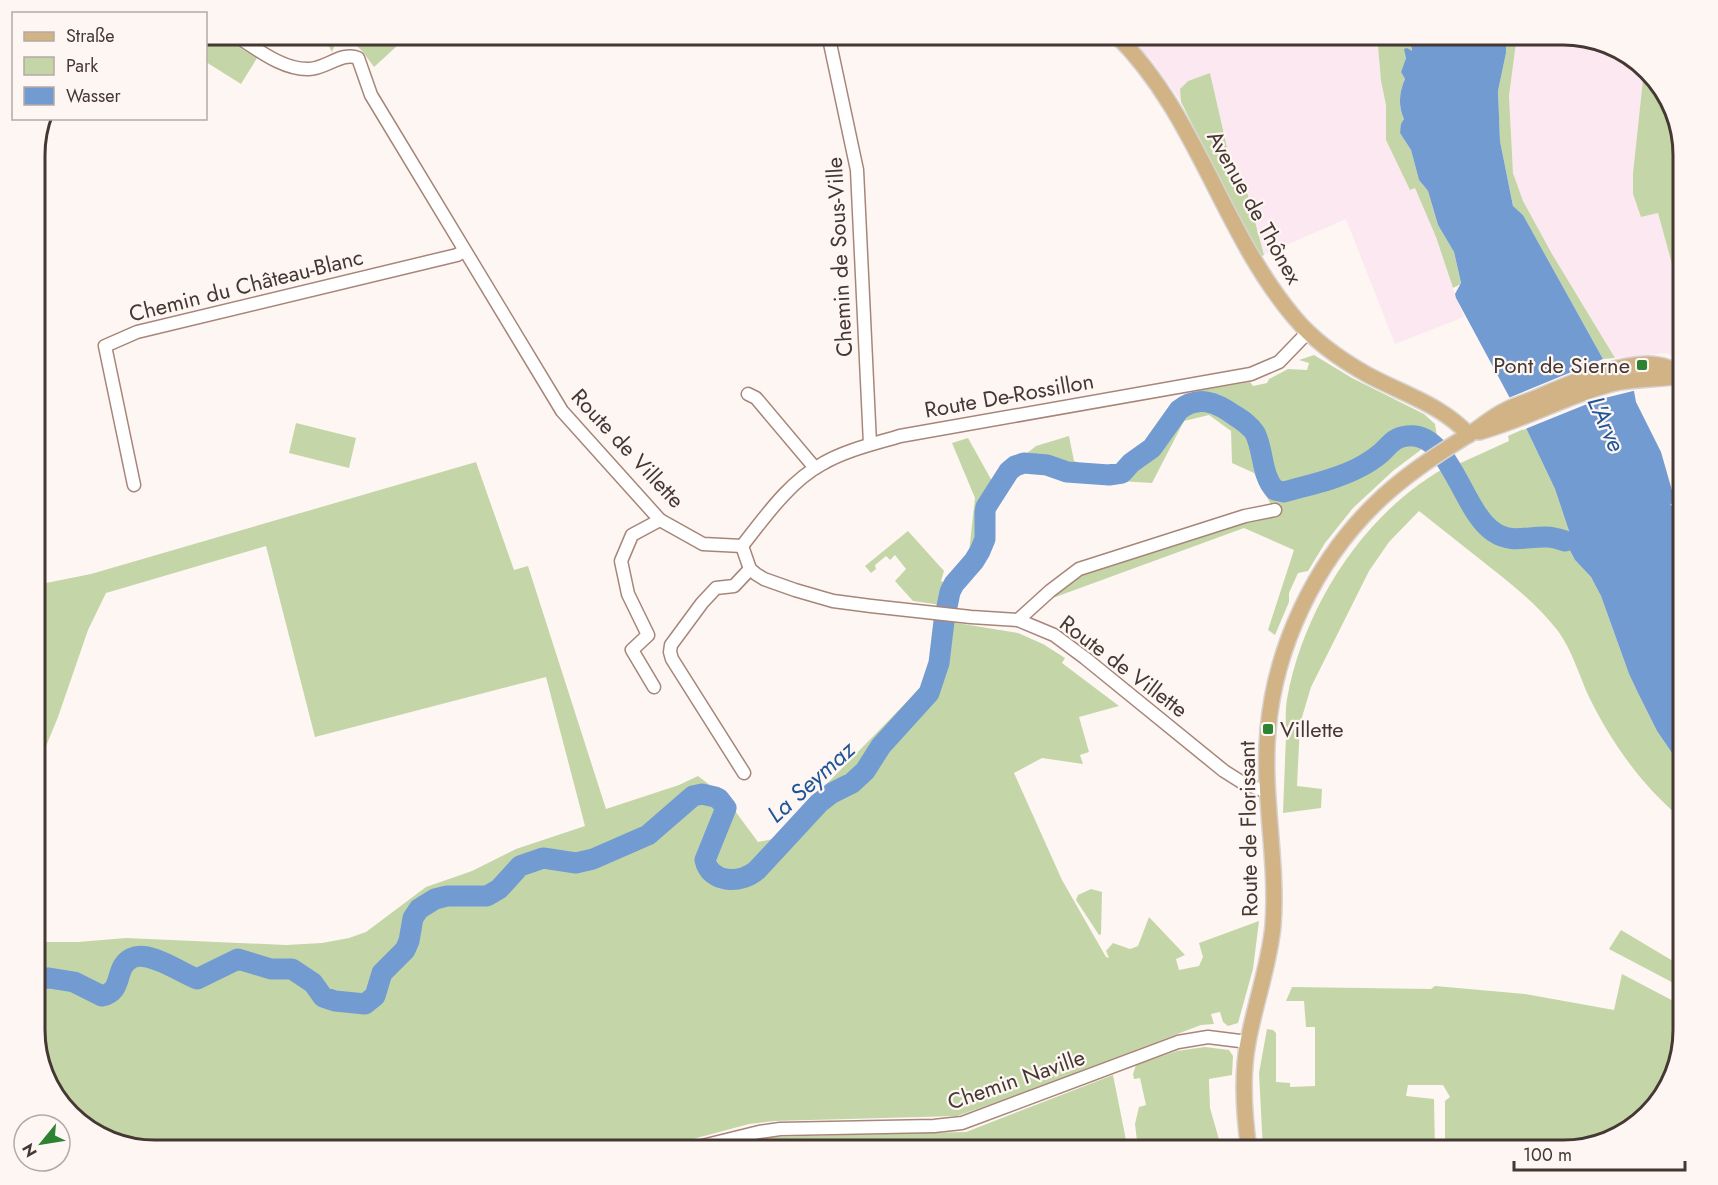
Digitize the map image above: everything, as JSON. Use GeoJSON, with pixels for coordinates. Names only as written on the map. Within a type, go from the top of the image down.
{"type":"FeatureCollection","features":[{"type":"Feature","properties":{"kind":"main road","name":"Avenue de Thônex"},"geometry":{"type":"LineString","coordinates":[[1125,45],[1157,82],[1197,150],[1254,259],[1284,305],[1308,332],[1328,349],[1361,371],[1451,418],[1463,438]]}},
{"type":"Feature","properties":{"kind":"main road","name":"Route de Florissant"},"geometry":{"type":"LineString","coordinates":[[1248,1140],[1244,1084],[1248,1042],[1268,959],[1273,926],[1271,827],[1267,792],[1268,729],[1272,700],[1284,652],[1298,616],[1319,577],[1338,547],[1366,513],[1389,490],[1420,466],[1463,438],[1575,382],[1606,371],[1631,366],[1658,365],[1673,372]]}},
{"type":"Feature","properties":{"kind":"main road","name":"Route de Florissant"},"geometry":{"type":"LineString","coordinates":[[1505,418],[1623,381],[1673,376]]}},
{"type":"Feature","properties":{"kind":"street","name":"Route de Villette"},"geometry":{"type":"LineString","coordinates":[[251,45],[290,66],[315,69],[347,56],[354,56],[360,60],[371,95],[562,411],[660,520],[703,544],[742,546]]}},
{"type":"Feature","properties":{"kind":"street","name":"Chemin de Sous-Ville"},"geometry":{"type":"LineString","coordinates":[[830,45],[857,170],[861,206],[870,444]]}},
{"type":"Feature","properties":{"kind":"street","name":"Chemin du Château-Blanc"},"geometry":{"type":"LineString","coordinates":[[134,484],[105,346],[137,332],[457,255],[465,251]]}},
{"type":"Feature","properties":{"kind":"street","name":"Route De-Rossillon"},"geometry":{"type":"LineString","coordinates":[[742,546],[778,501],[815,468],[870,444],[911,434],[1251,374],[1279,362],[1308,332]]}},
{"type":"Feature","properties":{"kind":"street"},"geometry":{"type":"LineString","coordinates":[[748,394],[756,398],[815,468]]}},
{"type":"Feature","properties":{"kind":"street"},"geometry":{"type":"LineString","coordinates":[[1018,620],[1079,569],[1245,516],[1275,510]]}},
{"type":"Feature","properties":{"kind":"street"},"geometry":{"type":"LineString","coordinates":[[654,687],[632,650],[648,634],[628,594],[621,561],[632,535],[660,520]]}},
{"type":"Feature","properties":{"kind":"street"},"geometry":{"type":"LineString","coordinates":[[742,546],[750,569],[734,586],[716,588],[671,645],[670,652],[672,659],[744,773]]}},
{"type":"Feature","properties":{"kind":"street","name":"Route de Villette"},"geometry":{"type":"LineString","coordinates":[[750,569],[764,579],[833,601],[1018,620],[1054,635],[1234,778],[1267,792]]}},
{"type":"Feature","properties":{"kind":"street","name":"Chemin Naville"},"geometry":{"type":"LineString","coordinates":[[727,1140],[780,1129],[957,1124],[1178,1042],[1208,1037],[1248,1042]]}},
{"type":"Feature","properties":{"kind":"shaded area"},"geometry":{"type":"Polygon","coordinates":[[[1137,45],[1379,45],[1381,81],[1386,105],[1386,140],[1410,189],[1415,188],[1436,237],[1464,317],[1395,344],[1346,219],[1264,255],[1244,181],[1231,165],[1210,73],[1188,81],[1180,89],[1181,101],[1153,62],[1137,45]]]}},
{"type":"Feature","properties":{"kind":"shaded area"},"geometry":{"type":"Polygon","coordinates":[[[1516,45],[1585,47],[1612,56],[1643,79],[1633,173],[1641,217],[1658,213],[1673,268],[1673,357],[1667,353],[1615,358],[1523,201],[1513,173],[1509,96],[1516,45]]]}},
{"type":"Feature","properties":{"kind":"green space"},"geometry":{"type":"Polygon","coordinates":[[[207,45],[236,45],[257,58],[241,84],[207,63],[207,45]]]}},
{"type":"Feature","properties":{"kind":"green space"},"geometry":{"type":"Polygon","coordinates":[[[328,45],[335,45],[332,52],[328,45]]]}},
{"type":"Feature","properties":{"kind":"green space"},"geometry":{"type":"Polygon","coordinates":[[[356,45],[398,45],[374,67],[356,45]]]}},
{"type":"Feature","properties":{"kind":"green space"},"geometry":{"type":"Polygon","coordinates":[[[1411,45],[1412,52],[1406,58],[1401,72],[1405,79],[1400,94],[1404,119],[1400,133],[1411,150],[1419,180],[1428,191],[1438,225],[1454,252],[1461,284],[1453,288],[1436,237],[1415,188],[1410,190],[1386,140],[1386,105],[1378,46],[1411,45]]]}},
{"type":"Feature","properties":{"kind":"green space"},"geometry":{"type":"Polygon","coordinates":[[[1506,45],[1516,45],[1509,96],[1513,173],[1523,201],[1615,358],[1603,359],[1523,215],[1513,206],[1500,141],[1498,91],[1506,45]]]}},
{"type":"Feature","properties":{"kind":"green space"},"geometry":{"type":"Polygon","coordinates":[[[1210,73],[1231,165],[1244,181],[1264,255],[1260,257],[1181,102],[1180,89],[1188,81],[1210,73]]]}},
{"type":"Feature","properties":{"kind":"green space"},"geometry":{"type":"Polygon","coordinates":[[[1643,79],[1665,113],[1672,140],[1673,268],[1658,213],[1641,217],[1633,194],[1633,173],[1643,79]]]}},
{"type":"Feature","properties":{"kind":"green space"},"geometry":{"type":"Polygon","coordinates":[[[1314,355],[1352,378],[1424,414],[1435,424],[1437,436],[1394,470],[1353,508],[1325,543],[1308,571],[1298,573],[1275,635],[1268,630],[1294,550],[1244,528],[1050,599],[1081,575],[1241,520],[1276,514],[1254,473],[1232,463],[1231,431],[1209,415],[1184,421],[1152,483],[1087,479],[1043,458],[1001,490],[982,555],[969,552],[975,498],[952,443],[968,438],[992,481],[1036,446],[1069,436],[1074,461],[1090,467],[1114,467],[1151,440],[1176,400],[1197,397],[1196,391],[1250,382],[1253,386],[1267,383],[1269,379],[1288,369],[1307,370],[1309,363],[1299,360],[1314,355]]]}},
{"type":"Feature","properties":{"kind":"green space"},"geometry":{"type":"Polygon","coordinates":[[[296,423],[356,438],[349,468],[289,453],[296,423]]]}},
{"type":"Feature","properties":{"kind":"green space"},"geometry":{"type":"Polygon","coordinates":[[[1526,428],[1555,489],[1570,534],[1565,541],[1575,560],[1591,577],[1601,596],[1629,674],[1657,731],[1673,754],[1673,811],[1642,779],[1618,748],[1589,697],[1567,646],[1551,622],[1518,590],[1419,511],[1389,542],[1369,571],[1311,687],[1300,724],[1297,786],[1322,789],[1321,808],[1283,813],[1286,704],[1295,664],[1324,595],[1344,563],[1367,533],[1393,506],[1421,483],[1452,464],[1454,466],[1509,441],[1508,436],[1526,428]]]}},
{"type":"Feature","properties":{"kind":"green space"},"geometry":{"type":"Polygon","coordinates":[[[476,462],[514,570],[528,566],[606,809],[679,785],[698,776],[724,796],[758,842],[773,839],[931,677],[937,678],[946,642],[945,621],[1018,633],[1043,644],[1065,658],[1062,663],[1119,706],[1079,717],[1089,752],[1080,755],[1083,764],[1042,758],[1014,773],[1062,880],[1106,957],[1109,958],[1106,951],[1113,943],[1130,949],[1138,946],[1149,917],[1185,955],[1176,959],[1179,970],[1199,966],[1203,957],[1199,943],[1259,921],[1253,969],[1238,1023],[1228,1026],[1223,1022],[1220,1012],[1211,1014],[1214,1024],[1201,1025],[957,1116],[774,1121],[749,1124],[689,1140],[154,1140],[119,1134],[106,1129],[82,1113],[72,1103],[53,1072],[45,1038],[45,942],[126,938],[286,945],[322,943],[349,938],[366,932],[426,887],[472,871],[516,849],[585,826],[546,677],[315,737],[266,546],[106,593],[88,630],[45,749],[45,567],[46,583],[91,574],[476,462]]]}},
{"type":"Feature","properties":{"kind":"green space"},"geometry":{"type":"Polygon","coordinates":[[[908,531],[944,571],[941,581],[949,584],[941,605],[913,601],[895,581],[906,569],[895,555],[890,560],[886,556],[875,565],[876,569],[871,573],[865,566],[908,531]]]}},
{"type":"Feature","properties":{"kind":"green space"},"geometry":{"type":"Polygon","coordinates":[[[1091,889],[1102,892],[1101,934],[1099,935],[1076,900],[1078,895],[1091,889]]]}},
{"type":"Feature","properties":{"kind":"green space"},"geometry":{"type":"Polygon","coordinates":[[[1621,930],[1673,961],[1673,983],[1609,949],[1621,930]]]}},
{"type":"Feature","properties":{"kind":"green space"},"geometry":{"type":"Polygon","coordinates":[[[1622,974],[1673,1001],[1672,1045],[1662,1079],[1646,1103],[1624,1122],[1599,1134],[1571,1140],[1445,1140],[1445,1101],[1450,1097],[1443,1085],[1408,1085],[1406,1096],[1434,1099],[1435,1140],[1262,1140],[1259,1073],[1267,1029],[1276,1033],[1276,1082],[1290,1083],[1290,1087],[1315,1086],[1315,1027],[1306,1027],[1304,1001],[1286,1001],[1292,987],[1431,989],[1435,986],[1525,994],[1614,1010],[1622,974]]]}},
{"type":"Feature","properties":{"kind":"green space"},"geometry":{"type":"Polygon","coordinates":[[[1205,1047],[1229,1050],[1233,1056],[1232,1075],[1209,1079],[1210,1108],[1219,1140],[1137,1140],[1135,1124],[1139,1107],[1146,1105],[1140,1078],[1134,1079],[1136,1065],[1177,1051],[1205,1047]]]}},
{"type":"Feature","properties":{"kind":"green space"},"geometry":{"type":"Polygon","coordinates":[[[1113,1075],[1126,1140],[753,1140],[764,1137],[966,1132],[1113,1075]]]}},
{"type":"Feature","properties":{"kind":"water","name":"L'Arve"},"geometry":{"type":"Polygon","coordinates":[[[1411,45],[1506,45],[1498,91],[1500,141],[1513,206],[1523,215],[1603,359],[1634,391],[1636,402],[1661,452],[1673,494],[1673,503],[1670,505],[1673,506],[1673,754],[1657,731],[1629,674],[1601,596],[1591,577],[1575,560],[1565,541],[1570,534],[1555,489],[1526,428],[1456,298],[1455,294],[1461,283],[1454,252],[1438,225],[1428,191],[1419,180],[1411,150],[1400,133],[1404,119],[1400,94],[1405,79],[1401,72],[1406,58],[1404,49],[1412,51],[1411,45]]]}},
{"type":"Feature","properties":{"kind":"pier","name":"Pont de Sierne"},"geometry":{"type":"Polygon","coordinates":[[[1607,359],[1637,390],[1597,400],[1523,430],[1506,399],[1607,359]]]}},
{"type":"Feature","properties":{"kind":"waterway","name":"La Seymaz"},"geometry":{"type":"LineString","coordinates":[[45,979],[74,982],[102,996],[114,989],[126,962],[139,956],[165,963],[197,979],[238,959],[271,969],[292,969],[313,983],[323,997],[335,1001],[365,1004],[375,996],[382,973],[405,950],[413,918],[419,909],[435,899],[447,896],[487,896],[499,889],[520,866],[543,858],[576,863],[593,859],[648,835],[693,796],[702,794],[719,799],[726,808],[705,860],[708,868],[713,874],[727,879],[751,875],[819,803],[832,793],[852,783],[865,771],[881,746],[929,693],[939,663],[950,592],[980,551],[985,539],[986,507],[1009,471],[1024,463],[1047,465],[1067,472],[1109,475],[1122,473],[1131,463],[1152,448],[1179,410],[1186,405],[1200,402],[1214,404],[1251,428],[1258,440],[1267,477],[1275,490],[1284,492],[1340,476],[1370,461],[1399,438],[1407,436],[1422,438],[1434,446],[1445,458],[1473,508],[1494,532],[1513,539],[1549,537],[1565,541]]}},
{"type":"Feature","properties":{"kind":"place","name":"Pont de Sierne"},"geometry":{"type":"Point","coordinates":[1642,365]}},
{"type":"Feature","properties":{"kind":"place","name":"Villette"},"geometry":{"type":"Point","coordinates":[1268,729]}}]}
